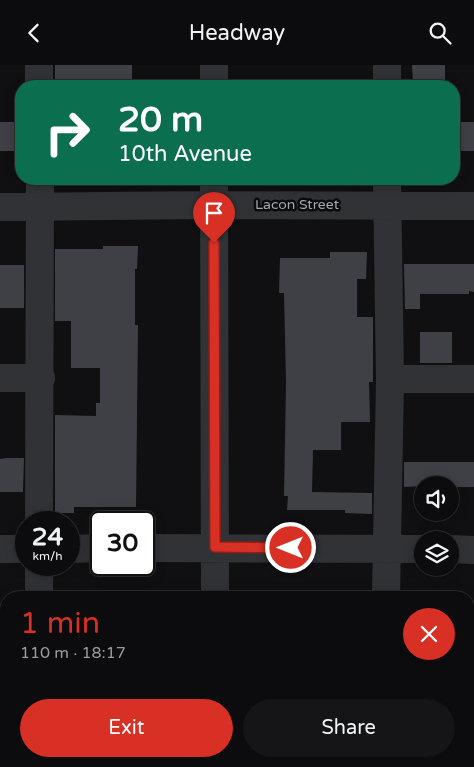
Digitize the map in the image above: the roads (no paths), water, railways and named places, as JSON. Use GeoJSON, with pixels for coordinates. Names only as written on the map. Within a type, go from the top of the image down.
{"type":"FeatureCollection","features":[{"type":"Feature","properties":{"kind":"street"},"geometry":{"type":"LineString","coordinates":[[39,65],[40,80]]}},
{"type":"Feature","properties":{"kind":"street"},"geometry":{"type":"LineString","coordinates":[[214,65],[214,80]]}},
{"type":"Feature","properties":{"kind":"street"},"geometry":{"type":"LineString","coordinates":[[387,65],[387,80]]}},
{"type":"Feature","properties":{"kind":"street"},"geometry":{"type":"LineString","coordinates":[[39,511],[40,185]]}},
{"type":"Feature","properties":{"kind":"street"},"geometry":{"type":"LineString","coordinates":[[214,192],[215,591]]}},
{"type":"Feature","properties":{"kind":"street","name":"Lacon Street"},"geometry":{"type":"LineString","coordinates":[[0,207],[40,207],[214,192],[388,192],[474,206]]}},
{"type":"Feature","properties":{"kind":"street"},"geometry":{"type":"LineString","coordinates":[[386,591],[390,379],[388,192]]}},
{"type":"Feature","properties":{"kind":"street"},"geometry":{"type":"LineString","coordinates":[[0,378],[41,378]]}},
{"type":"Feature","properties":{"kind":"street"},"geometry":{"type":"LineString","coordinates":[[390,379],[474,379]]}},
{"type":"Feature","properties":{"kind":"street"},"geometry":{"type":"LineString","coordinates":[[155,548],[414,549]]}},
{"type":"Feature","properties":{"kind":"street"},"geometry":{"type":"LineString","coordinates":[[0,549],[15,549]]}},
{"type":"Feature","properties":{"kind":"street"},"geometry":{"type":"LineString","coordinates":[[459,549],[474,550]]}},
{"type":"Feature","properties":{"kind":"street"},"geometry":{"type":"LineString","coordinates":[[39,576],[39,591]]}}]}
